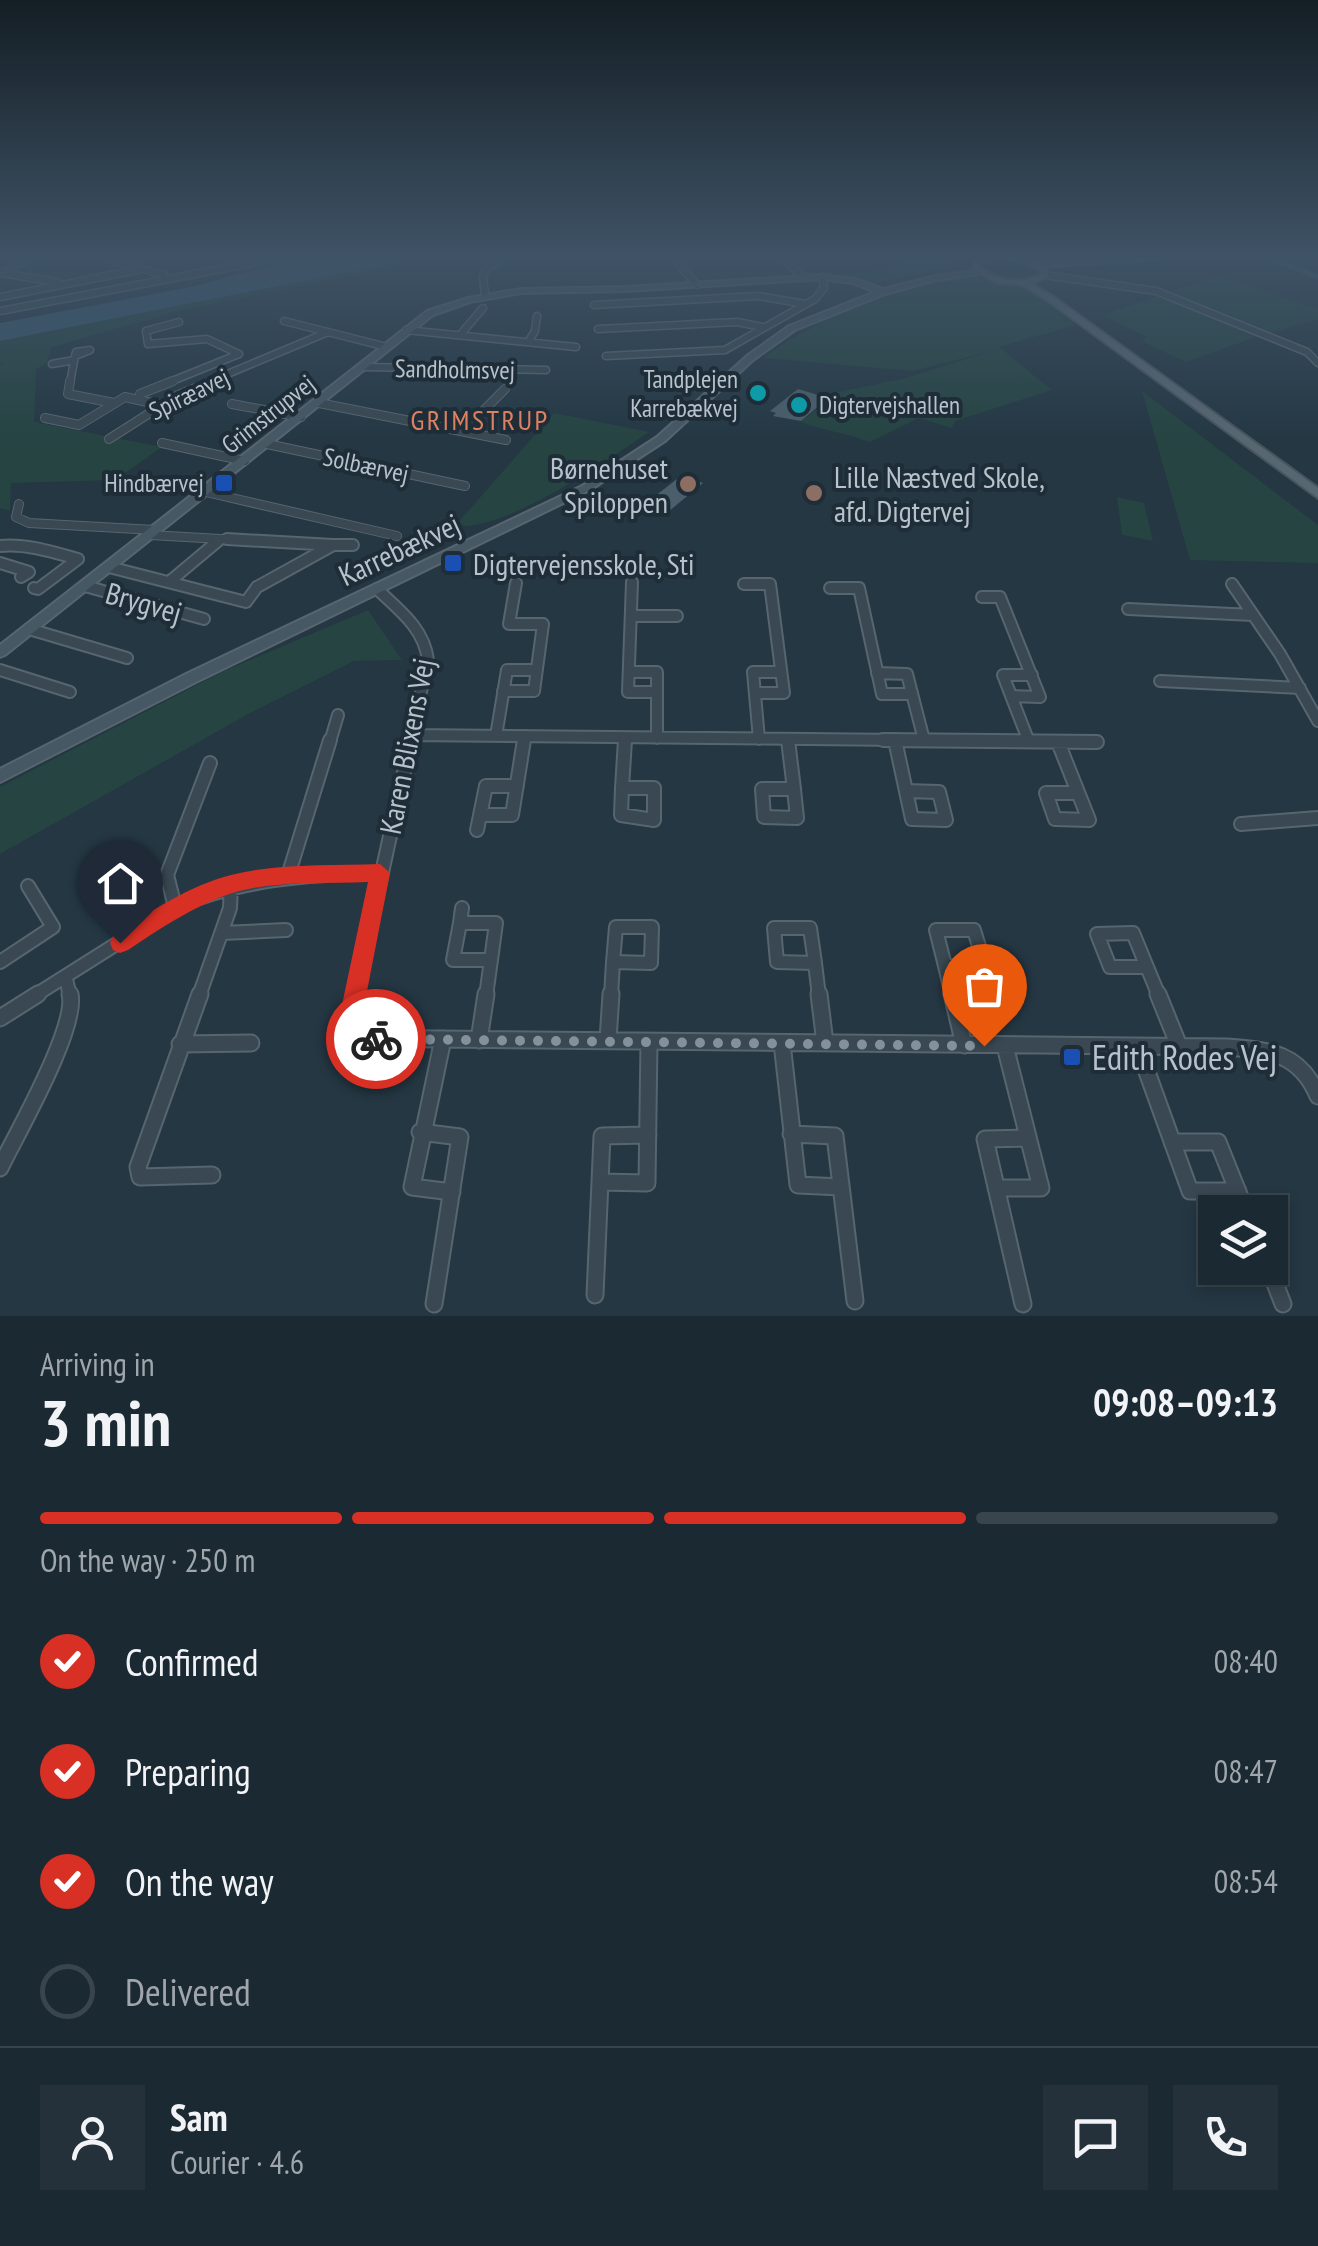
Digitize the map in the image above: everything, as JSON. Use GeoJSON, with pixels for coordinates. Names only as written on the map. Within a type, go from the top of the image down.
{"type":"FeatureCollection","features":[{"type":"Feature","properties":{"kind":"main road"},"geometry":{"type":"LineString","coordinates":[[1078,318],[1318,494]]}},
{"type":"Feature","properties":{"kind":"street","name":"Grimstrupvej"},"geometry":{"type":"LineString","coordinates":[[0,652],[425,318]]}},
{"type":"Feature","properties":{"kind":"street"},"geometry":{"type":"LineString","coordinates":[[460,335],[472,318]]}},
{"type":"Feature","properties":{"kind":"street"},"geometry":{"type":"LineString","coordinates":[[528,342],[537,318]]}},
{"type":"Feature","properties":{"kind":"street"},"geometry":{"type":"LineString","coordinates":[[606,356],[725,350],[778,318]]}},
{"type":"Feature","properties":{"kind":"street","name":"Karrebækvej"},"geometry":{"type":"LineString","coordinates":[[0,776],[544,510],[631,461],[750,358],[816,318]]}},
{"type":"Feature","properties":{"kind":"street"},"geometry":{"type":"LineString","coordinates":[[1225,318],[1306,352],[1318,363]]}},
{"type":"Feature","properties":{"kind":"street"},"geometry":{"type":"LineString","coordinates":[[284,321],[387,347]]}},
{"type":"Feature","properties":{"kind":"street"},"geometry":{"type":"LineString","coordinates":[[179,322],[146,331],[148,344],[208,338],[253,360]]}},
{"type":"Feature","properties":{"kind":"street"},"geometry":{"type":"LineString","coordinates":[[598,329],[738,322],[763,326]]}},
{"type":"Feature","properties":{"kind":"street"},"geometry":{"type":"LineString","coordinates":[[406,330],[576,347]]}},
{"type":"Feature","properties":{"kind":"street","name":"Spiræavej"},"geometry":{"type":"LineString","coordinates":[[109,438],[202,385],[328,332]]}},
{"type":"Feature","properties":{"kind":"street"},"geometry":{"type":"LineString","coordinates":[[140,394],[239,354]]}},
{"type":"Feature","properties":{"kind":"street"},"geometry":{"type":"LineString","coordinates":[[52,364],[75,358],[68,394],[114,404]]}},
{"type":"Feature","properties":{"kind":"street","name":"Sandholmsvej"},"geometry":{"type":"LineString","coordinates":[[364,367],[546,370]]}},
{"type":"Feature","properties":{"kind":"street"},"geometry":{"type":"LineString","coordinates":[[184,376],[202,385]]}},
{"type":"Feature","properties":{"kind":"street"},"geometry":{"type":"LineString","coordinates":[[462,431],[504,389]]}},
{"type":"Feature","properties":{"kind":"street"},"geometry":{"type":"LineString","coordinates":[[45,418],[79,426],[125,397],[161,405]]}},
{"type":"Feature","properties":{"kind":"street"},"geometry":{"type":"LineString","coordinates":[[319,403],[506,440]]}},
{"type":"Feature","properties":{"kind":"street"},"geometry":{"type":"LineString","coordinates":[[232,404],[301,418]]}},
{"type":"Feature","properties":{"kind":"street"},"geometry":{"type":"LineString","coordinates":[[162,443],[245,461]]}},
{"type":"Feature","properties":{"kind":"street","name":"Solbærvej"},"geometry":{"type":"LineString","coordinates":[[267,444],[465,486]]}},
{"type":"Feature","properties":{"kind":"street"},"geometry":{"type":"LineString","coordinates":[[206,492],[397,536]]}},
{"type":"Feature","properties":{"kind":"street"},"geometry":{"type":"LineString","coordinates":[[19,504],[16,517],[29,523],[218,540],[354,546]]}},
{"type":"Feature","properties":{"kind":"street"},"geometry":{"type":"LineString","coordinates":[[169,582],[218,540]]}},
{"type":"Feature","properties":{"kind":"street"},"geometry":{"type":"LineString","coordinates":[[246,602],[257,588],[333,545]]}},
{"type":"Feature","properties":{"kind":"street"},"geometry":{"type":"LineString","coordinates":[[0,546],[34,551],[40,548],[78,559],[38,589],[34,588]]}},
{"type":"Feature","properties":{"kind":"street"},"geometry":{"type":"LineString","coordinates":[[0,563],[29,572],[21,577]]}},
{"type":"Feature","properties":{"kind":"street"},"geometry":{"type":"LineString","coordinates":[[109,566],[257,608]]}},
{"type":"Feature","properties":{"kind":"street"},"geometry":{"type":"LineString","coordinates":[[632,582],[628,692],[657,692]]}},
{"type":"Feature","properties":{"kind":"street"},"geometry":{"type":"LineString","coordinates":[[503,691],[534,691],[542,624],[509,624],[516,583]]}},
{"type":"Feature","properties":{"kind":"street"},"geometry":{"type":"LineString","coordinates":[[744,584],[770,584],[784,694],[755,693]]}},
{"type":"Feature","properties":{"kind":"street"},"geometry":{"type":"LineString","coordinates":[[1232,584],[1318,721]]}},
{"type":"Feature","properties":{"kind":"street","name":"Brygvej"},"geometry":{"type":"LineString","coordinates":[[85,586],[204,618]]}},
{"type":"Feature","properties":{"kind":"street"},"geometry":{"type":"LineString","coordinates":[[830,588],[859,588],[882,694],[912,694]]}},
{"type":"Feature","properties":{"kind":"street","name":"Karen Blixens Vej"},"geometry":{"type":"LineString","coordinates":[[377,589],[413,624],[428,648],[346,1038],[442,1039]]}},
{"type":"Feature","properties":{"kind":"street"},"geometry":{"type":"LineString","coordinates":[[982,597],[1000,597],[1040,696],[1012,696]]}},
{"type":"Feature","properties":{"kind":"street"},"geometry":{"type":"LineString","coordinates":[[1128,610],[1253,615]]}},
{"type":"Feature","properties":{"kind":"street"},"geometry":{"type":"LineString","coordinates":[[632,616],[677,616]]}},
{"type":"Feature","properties":{"kind":"street"},"geometry":{"type":"LineString","coordinates":[[29,629],[127,658]]}},
{"type":"Feature","properties":{"kind":"street"},"geometry":{"type":"LineString","coordinates":[[0,670],[70,692]]}},
{"type":"Feature","properties":{"kind":"street"},"geometry":{"type":"LineString","coordinates":[[496,736],[507,670],[536,670]]}},
{"type":"Feature","properties":{"kind":"street"},"geometry":{"type":"LineString","coordinates":[[629,672],[657,672],[656,738]]}},
{"type":"Feature","properties":{"kind":"street"},"geometry":{"type":"LineString","coordinates":[[759,739],[753,672],[781,672]]}},
{"type":"Feature","properties":{"kind":"street"},"geometry":{"type":"LineString","coordinates":[[877,673],[907,674],[924,740]]}},
{"type":"Feature","properties":{"kind":"street"},"geometry":{"type":"LineString","coordinates":[[1029,742],[1004,674],[1032,675]]}},
{"type":"Feature","properties":{"kind":"street"},"geometry":{"type":"LineString","coordinates":[[1160,682],[1300,688]]}},
{"type":"Feature","properties":{"kind":"street"},"geometry":{"type":"LineString","coordinates":[[288,876],[338,715]]}},
{"type":"Feature","properties":{"kind":"street"},"geometry":{"type":"LineString","coordinates":[[410,736],[1097,742]]}},
{"type":"Feature","properties":{"kind":"street"},"geometry":{"type":"LineString","coordinates":[[480,814],[512,815],[525,736]]}},
{"type":"Feature","properties":{"kind":"street"},"geometry":{"type":"LineString","coordinates":[[622,788],[624,738]]}},
{"type":"Feature","properties":{"kind":"street"},"geometry":{"type":"LineString","coordinates":[[788,739],[794,789]]}},
{"type":"Feature","properties":{"kind":"street"},"geometry":{"type":"LineString","coordinates":[[895,740],[906,791]]}},
{"type":"Feature","properties":{"kind":"street"},"geometry":{"type":"LineString","coordinates":[[1058,742],[1078,793]]}},
{"type":"Feature","properties":{"kind":"street"},"geometry":{"type":"LineString","coordinates":[[175,907],[167,875],[210,764]]}},
{"type":"Feature","properties":{"kind":"street"},"geometry":{"type":"LineString","coordinates":[[477,830],[486,786],[517,786]]}},
{"type":"Feature","properties":{"kind":"street"},"geometry":{"type":"LineString","coordinates":[[1240,824],[1318,818]]}},
{"type":"Feature","properties":{"kind":"street"},"geometry":{"type":"LineString","coordinates":[[0,1018],[175,907],[231,884],[288,876],[380,873]]}},
{"type":"Feature","properties":{"kind":"street"},"geometry":{"type":"LineString","coordinates":[[212,1175],[140,1177],[138,1167],[222,933],[230,908],[231,884]]}},
{"type":"Feature","properties":{"kind":"street"},"geometry":{"type":"LineString","coordinates":[[0,962],[53,927],[28,886]]}},
{"type":"Feature","properties":{"kind":"street"},"geometry":{"type":"LineString","coordinates":[[479,1040],[491,960],[496,923],[461,916],[453,960],[491,960]]}},
{"type":"Feature","properties":{"kind":"street"},"geometry":{"type":"LineString","coordinates":[[222,933],[286,930]]}},
{"type":"Feature","properties":{"kind":"street"},"geometry":{"type":"LineString","coordinates":[[608,1040],[613,962]]}},
{"type":"Feature","properties":{"kind":"street"},"geometry":{"type":"LineString","coordinates":[[814,962],[824,1043]]}},
{"type":"Feature","properties":{"kind":"street"},"geometry":{"type":"LineString","coordinates":[[945,966],[964,1045]]}},
{"type":"Feature","properties":{"kind":"street"},"geometry":{"type":"LineString","coordinates":[[1147,967],[1179,1046]]}},
{"type":"Feature","properties":{"kind":"street"},"geometry":{"type":"LineString","coordinates":[[0,1168],[66,1030],[72,1003],[66,979]]}},
{"type":"Feature","properties":{"kind":"street"},"geometry":{"type":"LineString","coordinates":[[452,1192],[412,1187],[420,1132],[442,1039],[1179,1046],[1256,1051],[1312,1067],[1318,1096]]}},
{"type":"Feature","properties":{"kind":"street"},"geometry":{"type":"LineString","coordinates":[[600,1182],[647,1182],[649,1042]]}},
{"type":"Feature","properties":{"kind":"street"},"geometry":{"type":"LineString","coordinates":[[180,1044],[251,1043]]}},
{"type":"Feature","properties":{"kind":"street"},"geometry":{"type":"LineString","coordinates":[[782,1043],[798,1186],[841,1187]]}},
{"type":"Feature","properties":{"kind":"street"},"geometry":{"type":"LineString","coordinates":[[996,1188],[1041,1188],[1004,1046]]}},
{"type":"Feature","properties":{"kind":"street"},"geometry":{"type":"LineString","coordinates":[[1138,1047],[1190,1191],[1238,1191]]}},
{"type":"Feature","properties":{"kind":"street"},"geometry":{"type":"LineString","coordinates":[[420,1132],[460,1137],[434,1304]]}},
{"type":"Feature","properties":{"kind":"street"},"geometry":{"type":"LineString","coordinates":[[791,1134],[836,1136],[855,1300]]}},
{"type":"Feature","properties":{"kind":"street"},"geometry":{"type":"LineString","coordinates":[[594,1295],[602,1136],[648,1136]]}},
{"type":"Feature","properties":{"kind":"street"},"geometry":{"type":"LineString","coordinates":[[1024,1304],[985,1139],[1028,1138]]}},
{"type":"Feature","properties":{"kind":"street"},"geometry":{"type":"LineString","coordinates":[[1172,1142],[1218,1142],[1240,1195]]}},
{"type":"Feature","properties":{"kind":"street"},"geometry":{"type":"LineString","coordinates":[[1276,1285],[1284,1304]]}},
{"type":"Feature","properties":{"kind":"green space"},"geometry":{"type":"Polygon","coordinates":[[[114,318],[152,318],[52,347],[47,363],[36,369],[34,422],[162,447],[115,480],[11,483],[10,511],[0,508],[0,341],[114,318]]]}},
{"type":"Feature","properties":{"kind":"green space"},"geometry":{"type":"Polygon","coordinates":[[[829,318],[1068,318],[1076,325],[999,347],[1052,390],[955,421],[952,428],[919,418],[870,442],[801,422],[838,392],[902,379],[992,351],[913,371],[763,358],[829,318]]]}},
{"type":"Feature","properties":{"kind":"green space"},"geometry":{"type":"Polygon","coordinates":[[[1109,318],[1216,318],[1258,336],[1186,362],[1141,341],[1147,337],[1109,318]]]}},
{"type":"Feature","properties":{"kind":"green space"},"geometry":{"type":"Polygon","coordinates":[[[1235,318],[1318,318],[1318,319],[1271,333],[1235,318]]]}},
{"type":"Feature","properties":{"kind":"green space"},"geometry":{"type":"Polygon","coordinates":[[[1142,391],[1318,525],[1318,563],[1190,560],[1142,391]]]}},
{"type":"Feature","properties":{"kind":"green space"},"geometry":{"type":"Polygon","coordinates":[[[554,413],[649,432],[527,507],[476,525],[456,525],[554,413]]]}},
{"type":"Feature","properties":{"kind":"green space"},"geometry":{"type":"Polygon","coordinates":[[[1117,497],[1144,503],[1153,541],[1122,535],[1117,497]]]}},
{"type":"Feature","properties":{"kind":"green space"},"geometry":{"type":"Polygon","coordinates":[[[368,610],[402,660],[354,661],[250,713],[0,854],[0,787],[224,671],[368,610]]]}},
{"type":"Feature","properties":{"kind":"water"},"geometry":{"type":"Polygon","coordinates":[[[24,318],[114,318],[0,341],[0,323],[24,318]]]}},
{"type":"Feature","properties":{"kind":"building","name":"Digtervejshallen"},"geometry":{"type":"Polygon","coordinates":[[[798,389],[828,398],[801,421],[773,416],[776,413],[770,411],[798,389]]]}},
{"type":"Feature","properties":{"kind":"building","name":"Børnehuset Spiloppen"},"geometry":{"type":"Polygon","coordinates":[[[682,475],[703,483],[668,512],[650,500],[682,475]]]}},
{"type":"Feature","properties":{"kind":"way so far"},"geometry":{"type":"LineString","coordinates":[[376,1039],[984,1046]]}},
{"type":"Feature","properties":{"kind":"place","name":"Tandplejen Karrebækvej"},"geometry":{"type":"Point","coordinates":[758,393]}},
{"type":"Feature","properties":{"kind":"place","name":"Digtervejshallen"},"geometry":{"type":"Point","coordinates":[799,405]}},
{"type":"Feature","properties":{"kind":"place","name":"Hindbærvej"},"geometry":{"type":"Point","coordinates":[224,483]}},
{"type":"Feature","properties":{"kind":"place","name":"Børnehuset Spiloppen"},"geometry":{"type":"Point","coordinates":[688,484]}},
{"type":"Feature","properties":{"kind":"place","name":"Lille Næstved Skole, afd. Digtervej"},"geometry":{"type":"Point","coordinates":[814,493]}},
{"type":"Feature","properties":{"kind":"place","name":"Digtervejensskole, Sti"},"geometry":{"type":"Point","coordinates":[453,563]}},
{"type":"Feature","properties":{"kind":"place","name":"Edith Rodes Vej"},"geometry":{"type":"Point","coordinates":[1072,1057]}},
{"type":"Feature","properties":{"kind":"district","name":"GRIMSTRUP"},"geometry":{"type":"Point","coordinates":[480,419]}},
{"type":"Feature","properties":{"kind":"route"},"geometry":{"type":"LineString","coordinates":[[120,943],[175,907],[231,884],[288,876],[380,873],[346,1038],[376,1039]]}}]}
